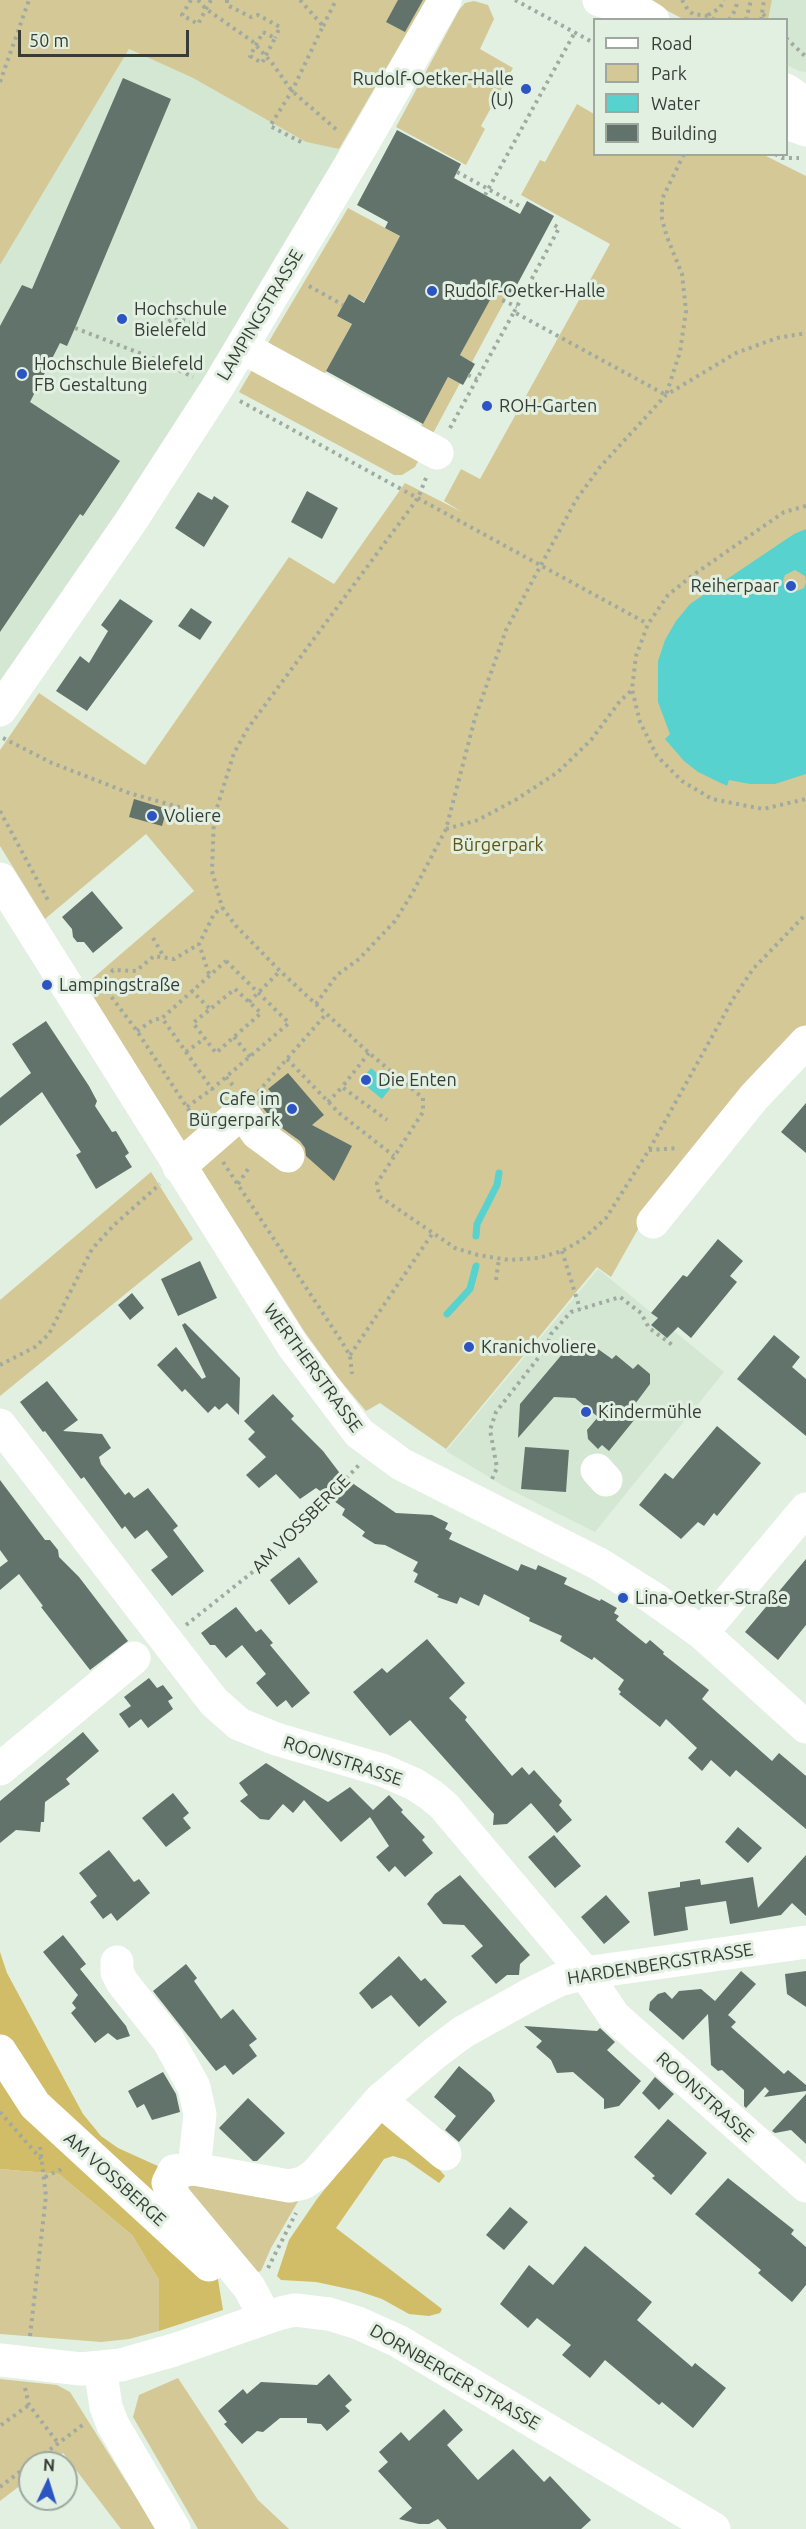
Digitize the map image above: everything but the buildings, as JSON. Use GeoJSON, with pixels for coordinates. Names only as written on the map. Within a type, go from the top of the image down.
{"type":"FeatureCollection","features":[{"type":"Feature","properties":{"kind":"street","name":"LAMPINGSTRASSE"},"geometry":{"type":"LineString","coordinates":[[0,710],[131,521],[217,388],[362,145],[445,0]]}},
{"type":"Feature","properties":{"kind":"street"},"geometry":{"type":"LineString","coordinates":[[584,0],[606,18]]}},
{"type":"Feature","properties":{"kind":"street"},"geometry":{"type":"LineString","coordinates":[[599,0],[640,12],[650,18]]}},
{"type":"Feature","properties":{"kind":"street"},"geometry":{"type":"LineString","coordinates":[[788,91],[806,104]]}},
{"type":"Feature","properties":{"kind":"street"},"geometry":{"type":"LineString","coordinates":[[788,124],[806,130]]}},
{"type":"Feature","properties":{"kind":"street"},"geometry":{"type":"LineString","coordinates":[[242,347],[436,453]]}},
{"type":"Feature","properties":{"kind":"street","name":"WERTHERSTRASSE"},"geometry":{"type":"LineString","coordinates":[[0,879],[293,1346],[359,1433],[376,1448],[401,1464],[599,1564],[653,1598],[702,1634],[806,1726]]}},
{"type":"Feature","properties":{"kind":"street"},"geometry":{"type":"LineString","coordinates":[[653,1222],[708,1172],[754,1097],[806,1042]]}},
{"type":"Feature","properties":{"kind":"street"},"geometry":{"type":"LineString","coordinates":[[179,1167],[242,1112],[257,1133],[288,1156]]}},
{"type":"Feature","properties":{"kind":"street","name":"ROONSTRASSE"},"geometry":{"type":"LineString","coordinates":[[0,1425],[214,1702],[239,1724],[276,1739],[382,1770],[414,1784],[431,1795],[444,1806],[585,1973],[614,2016],[806,2186]]}},
{"type":"Feature","properties":{"kind":"street"},"geometry":{"type":"LineString","coordinates":[[702,1634],[806,1509]]}},
{"type":"Feature","properties":{"kind":"street"},"geometry":{"type":"LineString","coordinates":[[0,1769],[134,1658]]}},
{"type":"Feature","properties":{"kind":"street","name":"HARDENBERGSTRASSE"},"geometry":{"type":"LineString","coordinates":[[303,2183],[315,2175],[380,2100],[463,2032],[559,1980],[585,1973],[806,1942]]}},
{"type":"Feature","properties":{"kind":"street"},"geometry":{"type":"LineString","coordinates":[[117,1962],[117,1972],[122,1982],[177,2053],[195,2087],[200,2114],[182,2172],[168,2183],[175,2198],[249,2288],[265,2317]]}},
{"type":"Feature","properties":{"kind":"street","name":"AM VOSSBERGE"},"geometry":{"type":"LineString","coordinates":[[0,2051],[35,2105],[221,2275],[249,2288]]}},
{"type":"Feature","properties":{"kind":"street"},"geometry":{"type":"LineString","coordinates":[[0,2084],[35,2105]]}},
{"type":"Feature","properties":{"kind":"street"},"geometry":{"type":"LineString","coordinates":[[380,2100],[445,2154]]}},
{"type":"Feature","properties":{"kind":"street"},"geometry":{"type":"LineString","coordinates":[[182,2172],[290,2186],[303,2183]]}},
{"type":"Feature","properties":{"kind":"street","name":"DORNBERGER STRASSE"},"geometry":{"type":"LineString","coordinates":[[13,2362],[81,2369],[122,2365],[174,2350],[265,2317],[295,2310],[311,2311],[358,2323],[398,2341],[714,2529]]}},
{"type":"Feature","properties":{"kind":"street"},"geometry":{"type":"LineString","coordinates":[[100,2367],[106,2408],[112,2425],[174,2529]]}},
{"type":"Feature","properties":{"kind":"path"},"geometry":{"type":"LineString","coordinates":[[0,82],[29,0]]}},
{"type":"Feature","properties":{"kind":"path"},"geometry":{"type":"LineString","coordinates":[[191,0],[182,15],[198,24],[211,0]]}},
{"type":"Feature","properties":{"kind":"path"},"geometry":{"type":"LineString","coordinates":[[198,0],[206,9],[256,45],[292,91],[336,130],[362,145]]}},
{"type":"Feature","properties":{"kind":"path"},"geometry":{"type":"LineString","coordinates":[[227,0],[227,5],[251,17],[258,15],[280,27],[275,38],[262,63],[250,56],[263,32],[275,38]]}},
{"type":"Feature","properties":{"kind":"path"},"geometry":{"type":"LineString","coordinates":[[300,0],[323,26]]}},
{"type":"Feature","properties":{"kind":"path"},"geometry":{"type":"LineString","coordinates":[[305,144],[270,126],[292,91],[336,0]]}},
{"type":"Feature","properties":{"kind":"path"},"geometry":{"type":"LineString","coordinates":[[515,0],[593,42]]}},
{"type":"Feature","properties":{"kind":"path"},"geometry":{"type":"LineString","coordinates":[[682,0],[693,14],[712,18]]}},
{"type":"Feature","properties":{"kind":"path"},"geometry":{"type":"LineString","coordinates":[[708,16],[720,8],[724,0]]}},
{"type":"Feature","properties":{"kind":"path"},"geometry":{"type":"LineString","coordinates":[[730,18],[736,9],[737,0]]}},
{"type":"Feature","properties":{"kind":"path"},"geometry":{"type":"LineString","coordinates":[[746,18],[751,0]]}},
{"type":"Feature","properties":{"kind":"path"},"geometry":{"type":"LineString","coordinates":[[762,18],[765,0]]}},
{"type":"Feature","properties":{"kind":"path"},"geometry":{"type":"LineString","coordinates":[[763,14],[766,18]]}},
{"type":"Feature","properties":{"kind":"path"},"geometry":{"type":"LineString","coordinates":[[485,195],[575,32]]}},
{"type":"Feature","properties":{"kind":"path"},"geometry":{"type":"LineString","coordinates":[[788,40],[806,57]]}},
{"type":"Feature","properties":{"kind":"path"},"geometry":{"type":"LineString","coordinates":[[666,394],[680,352],[686,311],[682,274],[667,237],[662,199],[683,156]]}},
{"type":"Feature","properties":{"kind":"path"},"geometry":{"type":"LineString","coordinates":[[778,156],[782,158],[806,157]]}},
{"type":"Feature","properties":{"kind":"path"},"geometry":{"type":"LineString","coordinates":[[457,172],[524,208]]}},
{"type":"Feature","properties":{"kind":"path"},"geometry":{"type":"LineString","coordinates":[[551,223],[559,228],[436,453],[418,498],[248,728],[234,753],[214,817],[212,871],[222,907],[236,926],[280,971],[369,1053],[423,1098],[423,1112],[377,1183],[379,1196],[455,1248],[509,1260],[538,1258],[562,1251],[582,1240],[606,1218],[649,1150],[733,999],[753,969],[806,914]]}},
{"type":"Feature","properties":{"kind":"path"},"geometry":{"type":"LineString","coordinates":[[313,288],[343,305]]}},
{"type":"Feature","properties":{"kind":"path"},"geometry":{"type":"LineString","coordinates":[[506,294],[502,300],[517,307]]}},
{"type":"Feature","properties":{"kind":"path"},"geometry":{"type":"LineString","coordinates":[[514,312],[666,394]]}},
{"type":"Feature","properties":{"kind":"path"},"geometry":{"type":"LineString","coordinates":[[156,330],[174,318],[198,324]]}},
{"type":"Feature","properties":{"kind":"path"},"geometry":{"type":"LineString","coordinates":[[75,328],[160,361],[217,388],[648,624]]}},
{"type":"Feature","properties":{"kind":"path"},"geometry":{"type":"LineString","coordinates":[[316,1004],[337,975],[359,959],[395,921],[413,892],[446,829],[475,718],[506,630],[576,500],[600,467],[666,394],[736,353],[777,338],[806,333]]}},
{"type":"Feature","properties":{"kind":"path"},"geometry":{"type":"LineString","coordinates":[[468,375],[477,379]]}},
{"type":"Feature","properties":{"kind":"path"},"geometry":{"type":"LineString","coordinates":[[806,506],[784,512],[668,595],[648,624],[636,656],[632,689],[640,722],[657,756],[682,781],[712,799],[763,809],[806,799]]}},
{"type":"Feature","properties":{"kind":"path"},"geometry":{"type":"LineString","coordinates":[[446,829],[478,820],[558,772],[591,740],[620,701],[632,689]]}},
{"type":"Feature","properties":{"kind":"path"},"geometry":{"type":"LineString","coordinates":[[0,735],[52,764],[129,793],[214,817]]}},
{"type":"Feature","properties":{"kind":"path"},"geometry":{"type":"LineString","coordinates":[[0,811],[53,909]]}},
{"type":"Feature","properties":{"kind":"path"},"geometry":{"type":"LineString","coordinates":[[102,984],[113,970],[136,971],[154,956],[174,959],[199,944],[214,914],[222,907]]}},
{"type":"Feature","properties":{"kind":"path"},"geometry":{"type":"LineString","coordinates":[[153,938],[164,958]]}},
{"type":"Feature","properties":{"kind":"path"},"geometry":{"type":"LineString","coordinates":[[199,944],[209,974]]}},
{"type":"Feature","properties":{"kind":"path"},"geometry":{"type":"LineString","coordinates":[[137,1031],[153,1020],[162,1018],[226,961],[289,1023],[212,1089],[187,1107]]}},
{"type":"Feature","properties":{"kind":"path"},"geometry":{"type":"LineString","coordinates":[[249,1002],[280,971]]}},
{"type":"Feature","properties":{"kind":"path"},"geometry":{"type":"LineString","coordinates":[[96,977],[137,1031],[350,1356],[432,1234]]}},
{"type":"Feature","properties":{"kind":"path"},"geometry":{"type":"LineString","coordinates":[[235,989],[261,1013],[216,1053],[193,1023],[211,1010],[235,989]]}},
{"type":"Feature","properties":{"kind":"path"},"geometry":{"type":"LineString","coordinates":[[192,990],[211,1010]]}},
{"type":"Feature","properties":{"kind":"path"},"geometry":{"type":"LineString","coordinates":[[255,1095],[327,1013]]}},
{"type":"Feature","properties":{"kind":"path"},"geometry":{"type":"LineString","coordinates":[[162,1018],[212,1089]]}},
{"type":"Feature","properties":{"kind":"path"},"geometry":{"type":"LineString","coordinates":[[234,1037],[250,1057]]}},
{"type":"Feature","properties":{"kind":"path"},"geometry":{"type":"LineString","coordinates":[[186,1052],[205,1038]]}},
{"type":"Feature","properties":{"kind":"path"},"geometry":{"type":"LineString","coordinates":[[328,1102],[369,1053]]}},
{"type":"Feature","properties":{"kind":"path"},"geometry":{"type":"LineString","coordinates":[[287,1059],[339,1113],[394,1156]]}},
{"type":"Feature","properties":{"kind":"path"},"geometry":{"type":"LineString","coordinates":[[342,1087],[387,1120]]}},
{"type":"Feature","properties":{"kind":"path"},"geometry":{"type":"LineString","coordinates":[[0,1365],[34,1347],[49,1334],[92,1250],[114,1226],[179,1167]]}},
{"type":"Feature","properties":{"kind":"path"},"geometry":{"type":"LineString","coordinates":[[238,1184],[248,1169]]}},
{"type":"Feature","properties":{"kind":"path"},"geometry":{"type":"LineString","coordinates":[[562,1251],[580,1309]]}},
{"type":"Feature","properties":{"kind":"path"},"geometry":{"type":"LineString","coordinates":[[496,1280],[498,1258]]}},
{"type":"Feature","properties":{"kind":"path"},"geometry":{"type":"LineString","coordinates":[[480,1504],[496,1468],[490,1430],[496,1412],[546,1348],[551,1334],[570,1312],[620,1298],[641,1313],[649,1328],[674,1346]]}},
{"type":"Feature","properties":{"kind":"path","name":"AM VOSSBERGE"},"geometry":{"type":"LineString","coordinates":[[163,1635],[182,1628],[274,1555],[376,1448]]}},
{"type":"Feature","properties":{"kind":"path"},"geometry":{"type":"LineString","coordinates":[[35,2105],[46,2196],[13,2362],[24,2382],[28,2405],[58,2443]]}},
{"type":"Feature","properties":{"kind":"path"},"geometry":{"type":"LineString","coordinates":[[0,2112],[41,2158]]}},
{"type":"Feature","properties":{"kind":"path"},"geometry":{"type":"LineString","coordinates":[[249,2288],[263,2278],[304,2198],[303,2183]]}},
{"type":"Feature","properties":{"kind":"path"},"geometry":{"type":"LineString","coordinates":[[1,2425],[28,2405]]}},
{"type":"Feature","properties":{"kind":"path"},"geometry":{"type":"LineString","coordinates":[[48,2451],[88,2421]]}},
{"type":"Feature","properties":{"kind":"path"},"geometry":{"type":"LineString","coordinates":[[0,2487],[18,2474]]}},
{"type":"Feature","properties":{"kind":"shaded area"},"geometry":{"type":"Polygon","coordinates":[[[772,0],[806,0],[806,72],[788,66],[788,18],[768,18],[772,0]]]}},
{"type":"Feature","properties":{"kind":"shaded area","name":"Hochschule Bielefeld"},"geometry":{"type":"Polygon","coordinates":[[[129,49],[193,78],[306,142],[339,149],[341,158],[211,373],[0,691],[0,265],[129,49]]]}},
{"type":"Feature","properties":{"kind":"shaded area","name":"Kindermühle"},"geometry":{"type":"Polygon","coordinates":[[[598,1269],[724,1372],[595,1532],[507,1488],[446,1451],[598,1269]]]}},
{"type":"Feature","properties":{"kind":"shaded area"},"geometry":{"type":"Polygon","coordinates":[[[0,1952],[7,1973],[83,2114],[101,2136],[118,2148],[160,2167],[215,2261],[223,2310],[159,2331],[159,2280],[132,2235],[59,2174],[0,2169],[0,1952]]]}},
{"type":"Feature","properties":{"kind":"shaded area"},"geometry":{"type":"Polygon","coordinates":[[[385,2117],[402,2128],[445,2176],[439,2183],[406,2160],[393,2156],[384,2159],[336,2228],[442,2309],[440,2313],[429,2316],[409,2314],[382,2299],[358,2291],[316,2282],[281,2280],[277,2276],[289,2240],[317,2199],[373,2128],[385,2117]]]}},
{"type":"Feature","properties":{"kind":"green space"},"geometry":{"type":"Polygon","coordinates":[[[0,0],[426,0],[339,149],[306,142],[193,78],[129,49],[0,265],[0,0]]]}},
{"type":"Feature","properties":{"kind":"green space"},"geometry":{"type":"Polygon","coordinates":[[[647,0],[772,0],[768,18],[681,18],[647,0]]]}},
{"type":"Feature","properties":{"kind":"green space"},"geometry":{"type":"Polygon","coordinates":[[[474,1],[488,5],[494,19],[480,49],[513,68],[481,126],[485,129],[466,165],[396,127],[459,10],[465,3],[474,1]]]}},
{"type":"Feature","properties":{"kind":"green space","name":"Bürgerpark"},"geometry":{"type":"Polygon","coordinates":[[[577,104],[593,113],[593,156],[766,156],[806,176],[806,1026],[646,1215],[611,1277],[597,1267],[446,1449],[380,1403],[366,1411],[338,1378],[304,1331],[85,985],[194,891],[146,834],[45,919],[0,846],[0,750],[39,693],[145,765],[289,557],[334,584],[405,483],[462,512],[444,501],[461,469],[480,479],[610,244],[521,195],[540,160],[545,162],[577,104]]]}},
{"type":"Feature","properties":{"kind":"green space"},"geometry":{"type":"Polygon","coordinates":[[[348,208],[400,236],[364,302],[349,294],[337,316],[352,324],[312,397],[408,450],[448,377],[460,383],[415,467],[402,475],[394,475],[239,392],[348,208]]]}},
{"type":"Feature","properties":{"kind":"green space"},"geometry":{"type":"Polygon","coordinates":[[[496,288],[508,295],[472,362],[460,355],[496,288]]]}},
{"type":"Feature","properties":{"kind":"green space"},"geometry":{"type":"Polygon","coordinates":[[[151,1172],[193,1239],[0,1396],[0,1300],[151,1172]]]}},
{"type":"Feature","properties":{"kind":"green space"},"geometry":{"type":"Polygon","coordinates":[[[0,2169],[59,2174],[132,2235],[159,2280],[159,2331],[129,2339],[101,2342],[0,2334],[0,2169]]]}},
{"type":"Feature","properties":{"kind":"green space"},"geometry":{"type":"Polygon","coordinates":[[[191,2185],[300,2198],[271,2248],[261,2271],[258,2272],[186,2189],[191,2185]]]}},
{"type":"Feature","properties":{"kind":"green space"},"geometry":{"type":"Polygon","coordinates":[[[178,2378],[258,2500],[289,2529],[198,2529],[133,2417],[139,2395],[178,2378]]]}},
{"type":"Feature","properties":{"kind":"green space"},"geometry":{"type":"Polygon","coordinates":[[[0,2379],[57,2385],[70,2392],[156,2529],[121,2529],[78,2473],[78,2451],[18,2451],[18,2487],[0,2501],[0,2379]]]}},
{"type":"Feature","properties":{"kind":"water"},"geometry":{"type":"Polygon","coordinates":[[[806,529],[806,582],[806,774],[775,784],[750,784],[729,780],[727,786],[698,772],[684,761],[665,739],[670,734],[658,702],[658,661],[665,640],[676,621],[690,604],[794,534],[806,529]],[[795,570],[785,575],[783,581],[785,587],[794,592],[804,588],[805,576],[795,570]]]}},
{"type":"Feature","properties":{"kind":"water"},"geometry":{"type":"Polygon","coordinates":[[[371,1068],[392,1086],[382,1099],[360,1081],[371,1068]]]}},
{"type":"Feature","properties":{"kind":"waterway"},"geometry":{"type":"LineString","coordinates":[[476,1236],[477,1224],[497,1185],[499,1173]]}},
{"type":"Feature","properties":{"kind":"waterway"},"geometry":{"type":"LineString","coordinates":[[447,1314],[470,1289],[476,1266]]}},
{"type":"Feature","properties":{"kind":"place","name":"Rudolf-Oetker-Halle (U)"},"geometry":{"type":"Point","coordinates":[526,89]}},
{"type":"Feature","properties":{"kind":"place","name":"Rudolf-Oetker-Halle"},"geometry":{"type":"Point","coordinates":[432,291]}},
{"type":"Feature","properties":{"kind":"place","name":"Hochschule Bielefeld"},"geometry":{"type":"Point","coordinates":[122,319]}},
{"type":"Feature","properties":{"kind":"place","name":"Hochschule Bielefeld FB Gestaltung"},"geometry":{"type":"Point","coordinates":[22,374]}},
{"type":"Feature","properties":{"kind":"place","name":"ROH-Garten"},"geometry":{"type":"Point","coordinates":[487,406]}},
{"type":"Feature","properties":{"kind":"place","name":"Reiherpaar"},"geometry":{"type":"Point","coordinates":[791,586]}},
{"type":"Feature","properties":{"kind":"place","name":"Voliere"},"geometry":{"type":"Point","coordinates":[152,816]}},
{"type":"Feature","properties":{"kind":"place","name":"Lampingstraße"},"geometry":{"type":"Point","coordinates":[47,985]}},
{"type":"Feature","properties":{"kind":"place","name":"Die Enten"},"geometry":{"type":"Point","coordinates":[366,1080]}},
{"type":"Feature","properties":{"kind":"place","name":"Cafe im Bürgerpark"},"geometry":{"type":"Point","coordinates":[292,1109]}},
{"type":"Feature","properties":{"kind":"place","name":"Kranichvoliere"},"geometry":{"type":"Point","coordinates":[469,1347]}},
{"type":"Feature","properties":{"kind":"place","name":"Kindermühle"},"geometry":{"type":"Point","coordinates":[586,1412]}},
{"type":"Feature","properties":{"kind":"place","name":"Lina-Oetker-Straße"},"geometry":{"type":"Point","coordinates":[623,1598]}}]}
